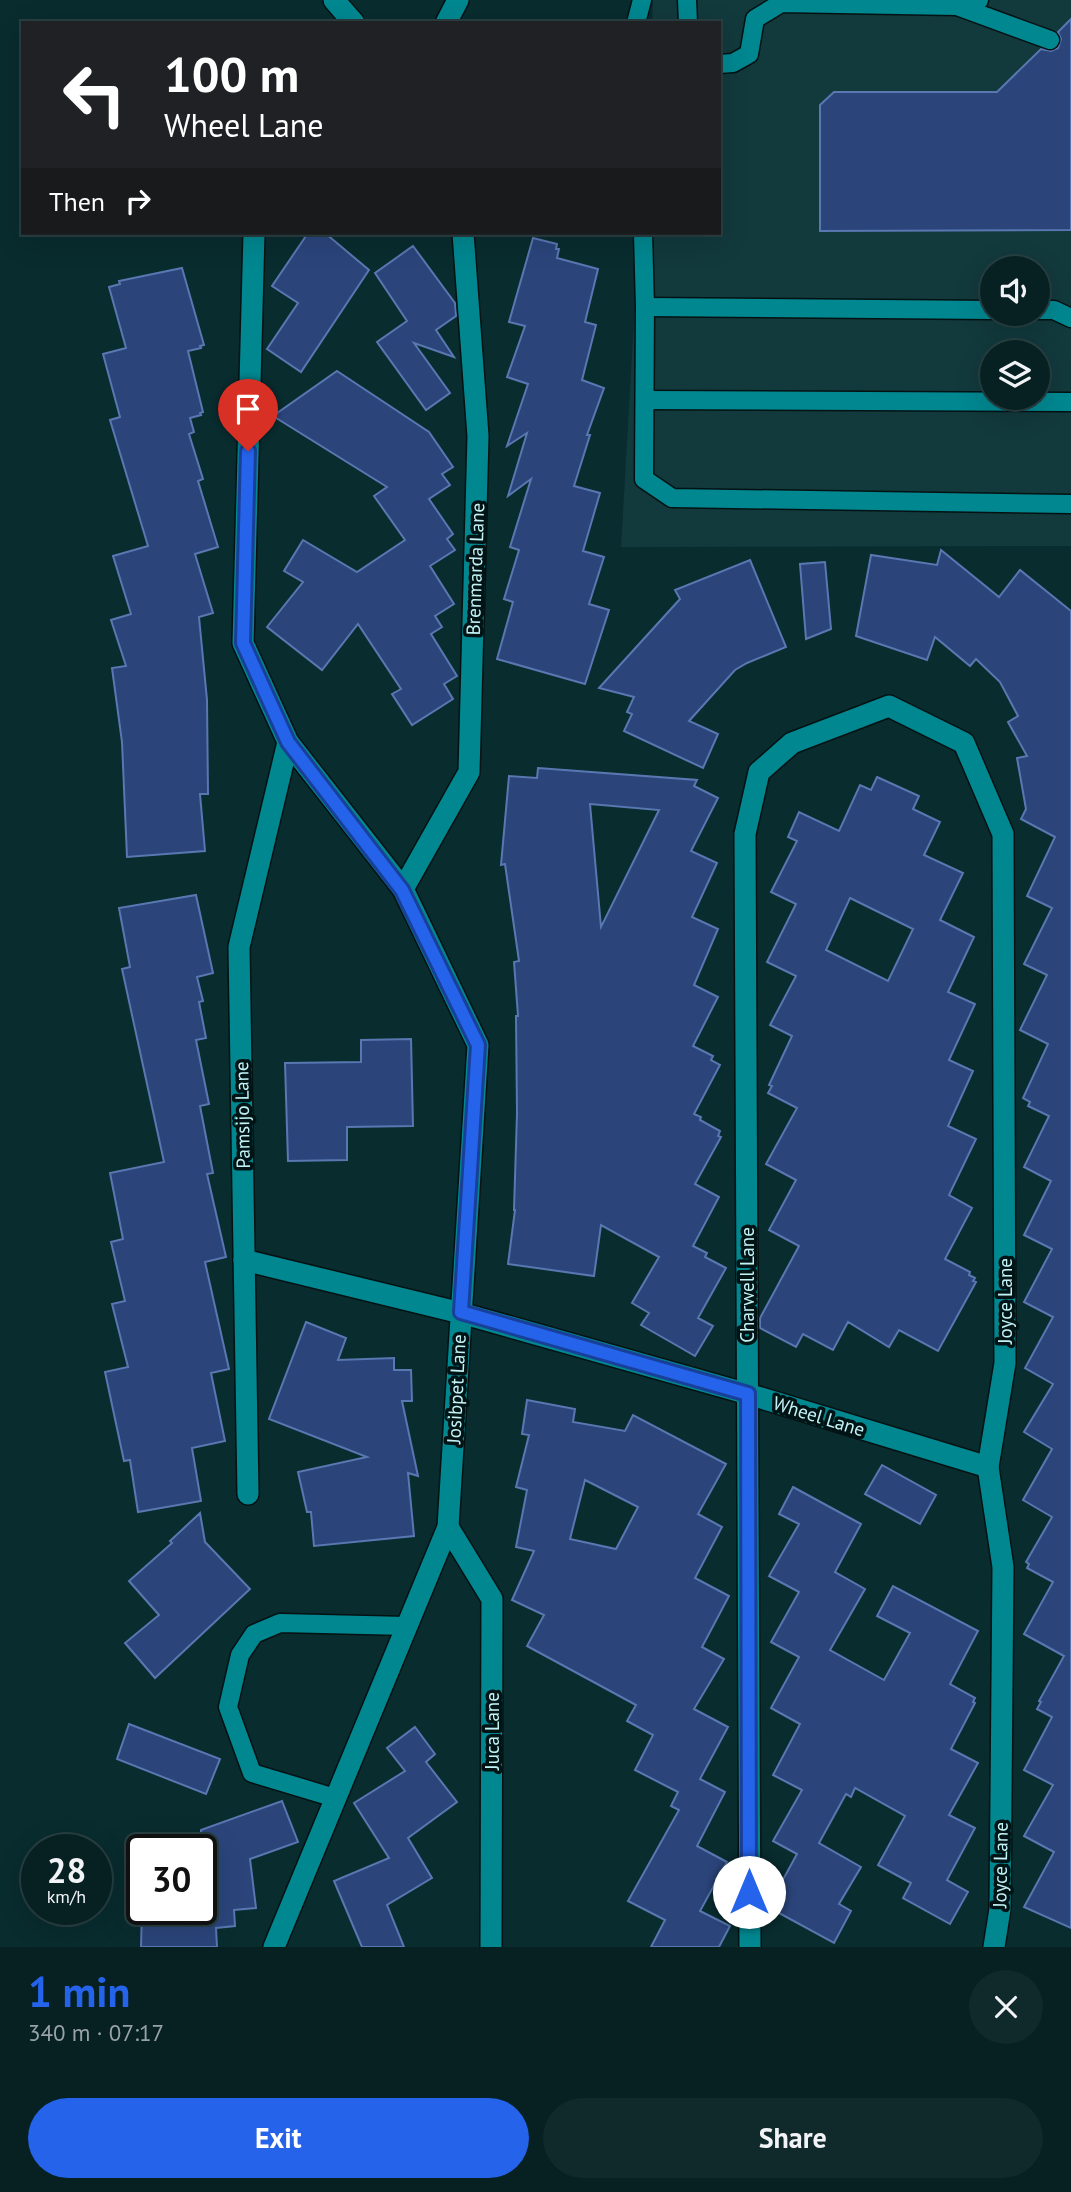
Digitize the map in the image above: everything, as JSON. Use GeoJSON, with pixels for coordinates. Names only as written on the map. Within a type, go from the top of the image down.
{"type":"FeatureCollection","features":[{"type":"Feature","properties":{"kind":"street"},"geometry":{"type":"LineString","coordinates":[[334,0],[352,21]]}},
{"type":"Feature","properties":{"kind":"street"},"geometry":{"type":"LineString","coordinates":[[447,21],[458,0]]}},
{"type":"Feature","properties":{"kind":"street","name":"Josibpet Lane"},"geometry":{"type":"LineString","coordinates":[[254,235],[243,643],[288,742],[402,890],[478,1045],[448,1527],[274,1947]]}},
{"type":"Feature","properties":{"kind":"street","name":"Brenmarda Lane"},"geometry":{"type":"LineString","coordinates":[[402,890],[468,772],[478,436],[463,235]]}},
{"type":"Feature","properties":{"kind":"street","name":"Charwell Lane"},"geometry":{"type":"LineString","coordinates":[[750,1947],[745,834],[759,772],[792,743],[889,706]]}},
{"type":"Feature","properties":{"kind":"street","name":"Joyce Lane"},"geometry":{"type":"LineString","coordinates":[[889,706],[964,743],[1003,834],[1005,1363],[988,1467],[1003,1567],[1000,1909],[993,1947]]}},
{"type":"Feature","properties":{"kind":"street","name":"Pamsijo Lane"},"geometry":{"type":"LineString","coordinates":[[247,1494],[239,947],[288,742]]}},
{"type":"Feature","properties":{"kind":"street","name":"Wheel Lane"},"geometry":{"type":"LineString","coordinates":[[244,1259],[461,1312],[748,1394],[988,1467]]}},
{"type":"Feature","properties":{"kind":"street","name":"Juca Lane"},"geometry":{"type":"LineString","coordinates":[[448,1527],[492,1599],[491,1947]]}},
{"type":"Feature","properties":{"kind":"lane"},"geometry":{"type":"LineString","coordinates":[[637,21],[642,0]]}},
{"type":"Feature","properties":{"kind":"lane"},"geometry":{"type":"LineString","coordinates":[[687,0],[688,21]]}},
{"type":"Feature","properties":{"kind":"lane"},"geometry":{"type":"LineString","coordinates":[[721,64],[733,63],[749,54],[755,19],[780,3],[957,6],[979,0]]}},
{"type":"Feature","properties":{"kind":"lane"},"geometry":{"type":"LineString","coordinates":[[957,6],[1050,40]]}},
{"type":"Feature","properties":{"kind":"lane"},"geometry":{"type":"LineString","coordinates":[[643,235],[644,479],[672,498],[1071,504]]}},
{"type":"Feature","properties":{"kind":"lane"},"geometry":{"type":"LineString","coordinates":[[645,307],[980,310]]}},
{"type":"Feature","properties":{"kind":"lane"},"geometry":{"type":"LineString","coordinates":[[1050,310],[1071,318]]}},
{"type":"Feature","properties":{"kind":"lane"},"geometry":{"type":"LineString","coordinates":[[645,400],[1071,402]]}},
{"type":"Feature","properties":{"kind":"lane"},"geometry":{"type":"LineString","coordinates":[[335,1798],[252,1773],[228,1707],[240,1655],[254,1634],[280,1623],[407,1626]]}},
{"type":"Feature","properties":{"kind":"shaded area"},"geometry":{"type":"Polygon","coordinates":[[[653,0],[1071,0],[1071,546],[621,547],[639,235],[721,235],[721,21],[652,21],[653,0]]]}},
{"type":"Feature","properties":{"kind":"building"},"geometry":{"type":"Polygon","coordinates":[[[1071,19],[1071,230],[820,231],[820,105],[834,92],[997,92],[1041,49],[1051,51],[1058,48],[1061,39],[1058,32],[1071,19]]]}},
{"type":"Feature","properties":{"kind":"building"},"geometry":{"type":"Polygon","coordinates":[[[307,235],[327,235],[369,270],[301,372],[267,349],[298,303],[272,286],[307,235]]]}},
{"type":"Feature","properties":{"kind":"building"},"geometry":{"type":"Polygon","coordinates":[[[533,238],[557,244],[557,258],[598,269],[585,322],[596,325],[582,380],[604,388],[587,435],[590,435],[574,486],[600,493],[583,551],[604,557],[589,604],[609,610],[585,684],[497,659],[513,602],[504,599],[519,550],[510,547],[531,479],[508,496],[527,433],[507,446],[528,384],[507,377],[525,326],[509,322],[533,238]]]}},
{"type":"Feature","properties":{"kind":"building"},"geometry":{"type":"Polygon","coordinates":[[[413,246],[455,303],[456,316],[436,330],[454,357],[414,343],[450,393],[426,410],[377,342],[407,321],[375,273],[413,246]]]}},
{"type":"Feature","properties":{"kind":"building"},"geometry":{"type":"Polygon","coordinates":[[[182,268],[204,345],[188,351],[203,412],[190,418],[194,432],[189,434],[203,479],[198,481],[218,547],[195,554],[213,613],[199,617],[207,700],[208,794],[200,794],[205,851],[127,857],[122,742],[112,668],[126,666],[111,620],[131,614],[113,556],[148,546],[110,420],[120,417],[103,354],[126,348],[109,287],[120,284],[119,281],[182,268]]]}},
{"type":"Feature","properties":{"kind":"building"},"geometry":{"type":"Polygon","coordinates":[[[337,371],[429,432],[453,467],[442,474],[450,485],[429,499],[453,534],[447,539],[455,550],[430,566],[454,604],[435,616],[442,627],[431,634],[457,676],[444,684],[453,699],[412,725],[392,694],[401,689],[358,624],[322,670],[267,627],[303,582],[284,571],[303,540],[357,572],[405,540],[374,496],[387,487],[273,416],[337,371]]]}},
{"type":"Feature","properties":{"kind":"building"},"geometry":{"type":"Polygon","coordinates":[[[941,550],[999,597],[1020,570],[1071,611],[1071,1928],[1024,1907],[1054,1852],[1024,1836],[1053,1785],[1024,1770],[1052,1717],[1037,1709],[1064,1656],[1024,1634],[1053,1582],[1027,1568],[1029,1564],[1026,1562],[1052,1517],[1023,1500],[1052,1449],[1024,1432],[1053,1384],[1025,1368],[1053,1317],[1024,1302],[1052,1249],[1024,1235],[1051,1181],[1024,1167],[1049,1116],[1028,1106],[1030,1102],[1023,1098],[1048,1044],[1020,1030],[1047,975],[1024,964],[1052,908],[1027,896],[1055,837],[1021,819],[1026,809],[1017,758],[1027,756],[1008,722],[1018,716],[1000,682],[976,659],[970,666],[935,637],[927,660],[856,636],[871,555],[937,565],[941,550]]]}},
{"type":"Feature","properties":{"kind":"building"},"geometry":{"type":"Polygon","coordinates":[[[750,560],[786,647],[735,670],[689,721],[718,734],[703,768],[624,731],[632,714],[627,712],[634,697],[599,688],[680,599],[675,590],[750,560]]]}},
{"type":"Feature","properties":{"kind":"building"},"geometry":{"type":"Polygon","coordinates":[[[825,562],[831,629],[806,639],[800,564],[825,562]]]}},
{"type":"Feature","properties":{"kind":"building"},"geometry":{"type":"Polygon","coordinates":[[[538,768],[697,780],[694,786],[718,798],[691,851],[717,863],[692,917],[718,929],[694,985],[718,997],[693,1046],[713,1056],[711,1060],[720,1065],[694,1114],[720,1131],[718,1136],[721,1137],[695,1184],[719,1197],[693,1246],[707,1253],[705,1257],[726,1268],[698,1318],[713,1326],[695,1356],[641,1325],[649,1313],[632,1303],[659,1257],[601,1225],[594,1276],[508,1264],[515,1210],[518,1016],[514,962],[519,961],[505,864],[501,865],[509,776],[537,778],[538,768]],[[590,804],[601,927],[659,810],[590,804]]]}},
{"type":"Feature","properties":{"kind":"building"},"geometry":{"type":"Polygon","coordinates":[[[877,777],[919,796],[913,809],[940,822],[924,855],[963,873],[940,920],[974,937],[948,992],[975,1004],[949,1060],[973,1071],[948,1126],[976,1139],[949,1195],[972,1208],[945,1259],[970,1272],[969,1275],[975,1278],[973,1281],[976,1282],[938,1351],[899,1330],[889,1347],[848,1322],[833,1350],[803,1334],[796,1347],[760,1328],[760,1318],[799,1246],[769,1230],[796,1180],[766,1164],[797,1108],[768,1093],[772,1086],[769,1085],[792,1036],[770,1025],[796,976],[767,962],[796,904],[771,892],[797,841],[788,837],[799,812],[839,831],[860,785],[871,790],[877,777]],[[850,898],[826,950],[888,981],[913,929],[850,898]]]}},
{"type":"Feature","properties":{"kind":"building"},"geometry":{"type":"Polygon","coordinates":[[[196,895],[213,973],[197,977],[203,1001],[199,1002],[206,1038],[196,1040],[209,1104],[200,1106],[213,1173],[207,1174],[226,1257],[205,1262],[229,1369],[211,1373],[225,1441],[192,1448],[201,1501],[138,1512],[130,1460],[124,1461],[105,1372],[128,1367],[112,1304],[125,1301],[111,1242],[123,1239],[110,1173],[164,1162],[122,969],[130,967],[119,908],[196,895]]]}},
{"type":"Feature","properties":{"kind":"building"},"geometry":{"type":"Polygon","coordinates":[[[411,1039],[413,1126],[347,1127],[347,1160],[288,1161],[285,1063],[361,1062],[361,1040],[411,1039]]]}},
{"type":"Feature","properties":{"kind":"building"},"geometry":{"type":"Polygon","coordinates":[[[306,1322],[346,1338],[338,1360],[394,1358],[394,1370],[411,1370],[412,1401],[402,1401],[418,1476],[408,1473],[414,1536],[314,1546],[311,1512],[307,1512],[298,1472],[367,1457],[269,1419],[306,1322]]]}},
{"type":"Feature","properties":{"kind":"building"},"geometry":{"type":"Polygon","coordinates":[[[527,1400],[575,1409],[573,1422],[625,1431],[633,1415],[726,1464],[698,1514],[722,1527],[695,1578],[729,1596],[702,1647],[724,1659],[694,1709],[728,1727],[700,1779],[725,1792],[697,1846],[727,1862],[700,1911],[730,1926],[719,1947],[651,1947],[665,1920],[628,1901],[679,1810],[671,1806],[678,1792],[635,1770],[653,1735],[627,1721],[636,1705],[527,1646],[544,1615],[512,1600],[534,1551],[516,1547],[527,1490],[516,1487],[529,1435],[522,1434],[527,1400]],[[585,1480],[570,1539],[616,1549],[638,1507],[585,1480]]]}},
{"type":"Feature","properties":{"kind":"building"},"geometry":{"type":"Polygon","coordinates":[[[882,1465],[936,1495],[920,1524],[865,1494],[882,1465]]]}},
{"type":"Feature","properties":{"kind":"building"},"geometry":{"type":"Polygon","coordinates":[[[793,1487],[861,1524],[835,1572],[865,1589],[830,1650],[884,1680],[910,1633],[877,1616],[893,1586],[978,1631],[950,1684],[975,1698],[975,1703],[951,1749],[978,1763],[949,1815],[975,1828],[947,1880],[968,1892],[950,1924],[903,1898],[911,1883],[878,1865],[905,1816],[855,1788],[851,1797],[846,1794],[819,1843],[861,1867],[839,1904],[851,1911],[834,1943],[768,1907],[797,1854],[773,1841],[802,1790],[773,1775],[800,1724],[771,1708],[799,1657],[771,1642],[799,1592],[769,1576],[799,1524],[779,1514],[793,1487]]]}},
{"type":"Feature","properties":{"kind":"building"},"geometry":{"type":"Polygon","coordinates":[[[200,1513],[205,1542],[250,1589],[155,1678],[125,1643],[159,1615],[129,1581],[172,1543],[170,1541],[200,1513]]]}},
{"type":"Feature","properties":{"kind":"building"},"geometry":{"type":"Polygon","coordinates":[[[129,1724],[220,1759],[206,1794],[117,1759],[129,1724]]]}},
{"type":"Feature","properties":{"kind":"building"},"geometry":{"type":"Polygon","coordinates":[[[415,1727],[435,1754],[426,1762],[457,1802],[408,1838],[432,1878],[387,1905],[404,1947],[362,1947],[334,1881],[389,1858],[354,1803],[405,1771],[387,1748],[415,1727]]]}},
{"type":"Feature","properties":{"kind":"building"},"geometry":{"type":"Polygon","coordinates":[[[282,1801],[298,1842],[250,1859],[256,1908],[234,1910],[235,1926],[216,1928],[217,1947],[141,1947],[142,1925],[217,1925],[217,1834],[201,1834],[201,1830],[282,1801]]]}},
{"type":"Feature","properties":{"kind":"route"},"geometry":{"type":"LineString","coordinates":[[248,451],[243,643],[288,742],[402,890],[478,1045],[461,1312],[748,1394],[749,1892]]}}]}
